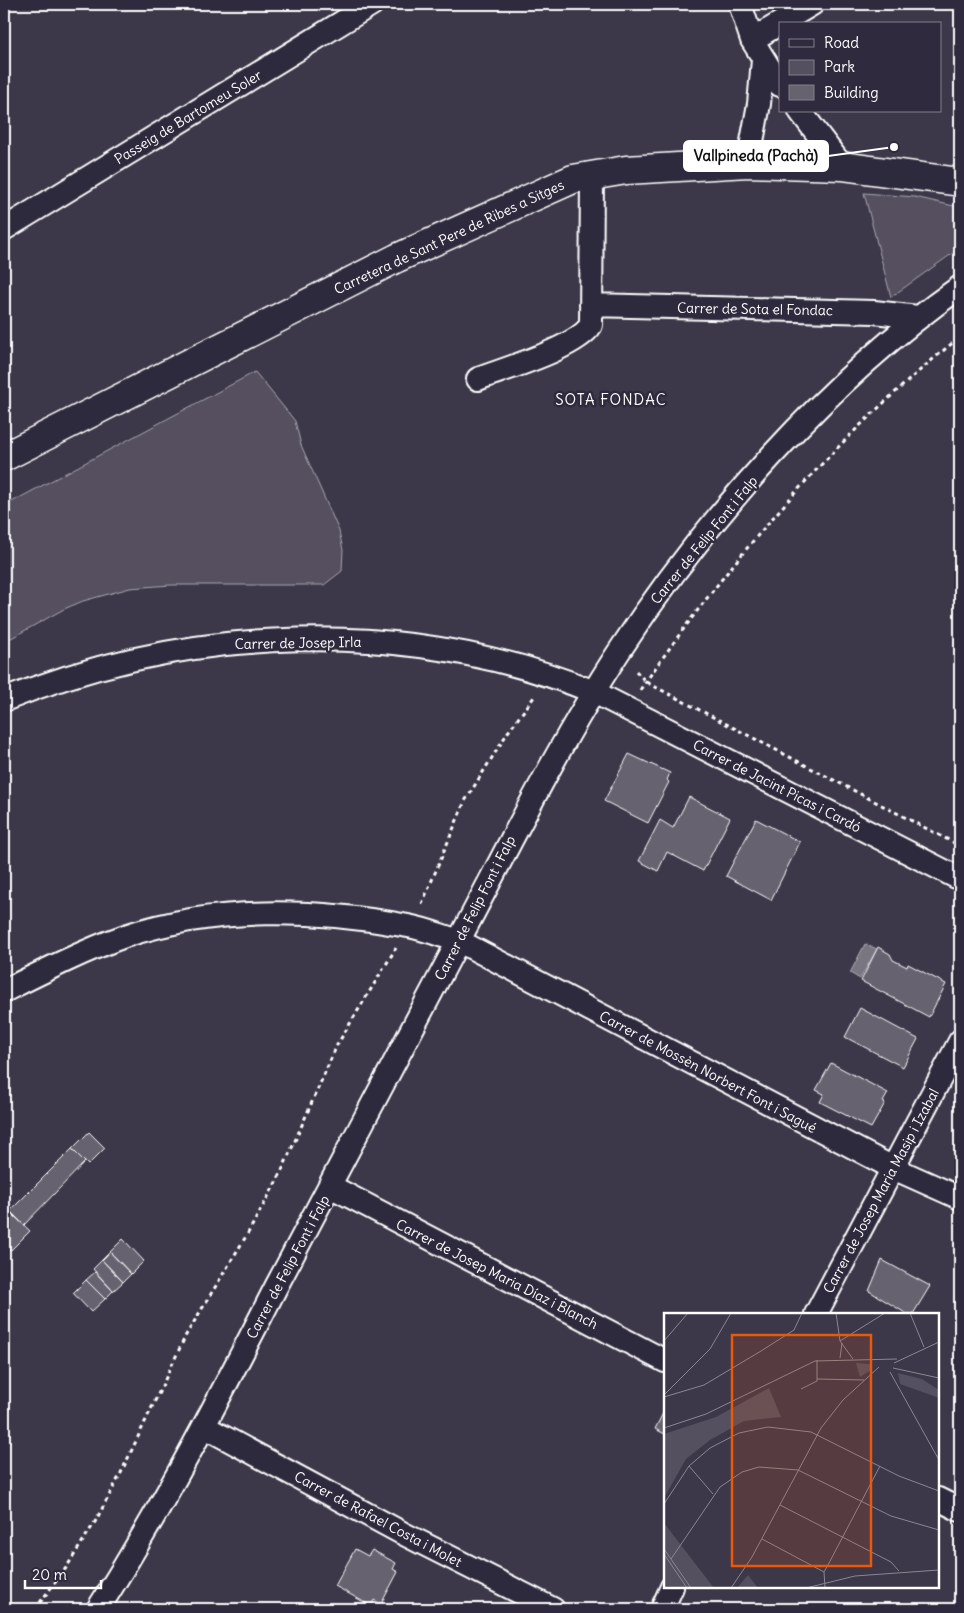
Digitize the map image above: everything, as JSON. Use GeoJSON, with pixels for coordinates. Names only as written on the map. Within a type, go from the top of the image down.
{"type":"FeatureCollection","features":[{"type":"Feature","properties":{"kind":"street","name":"Passeig de Bartomeu Soler"},"geometry":{"type":"LineString","coordinates":[[4,229],[372,4]]}},
{"type":"Feature","properties":{"kind":"street"},"geometry":{"type":"LineString","coordinates":[[740,4],[752,40],[779,84]]}},
{"type":"Feature","properties":{"kind":"street"},"geometry":{"type":"LineString","coordinates":[[782,22],[812,4]]}},
{"type":"Feature","properties":{"kind":"street"},"geometry":{"type":"LineString","coordinates":[[752,40],[779,24]]}},
{"type":"Feature","properties":{"kind":"street"},"geometry":{"type":"LineString","coordinates":[[748,163],[759,104],[763,60]]}},
{"type":"Feature","properties":{"kind":"street"},"geometry":{"type":"LineString","coordinates":[[801,112],[842,166]]}},
{"type":"Feature","properties":{"kind":"street","name":"Carretera de Sant Pere de Ribes a Sitges"},"geometry":{"type":"LineString","coordinates":[[4,457],[397,258],[524,199],[573,179],[626,170],[748,163],[842,166],[960,182]]}},
{"type":"Feature","properties":{"kind":"street"},"geometry":{"type":"LineString","coordinates":[[478,379],[565,346],[587,331],[591,325],[592,176]]}},
{"type":"Feature","properties":{"kind":"street","name":"Carrer de Felip Font i Falp"},"geometry":{"type":"LineString","coordinates":[[98,1609],[136,1550],[205,1427],[519,823],[619,652],[677,569],[775,453],[830,398],[918,317],[960,287]]}},
{"type":"Feature","properties":{"kind":"street","name":"Carrer de Sota el Fondac"},"geometry":{"type":"LineString","coordinates":[[591,305],[874,312],[918,317]]}},
{"type":"Feature","properties":{"kind":"street","name":"Carrer de Josep Irla"},"geometry":{"type":"LineString","coordinates":[[4,700],[44,685],[125,661],[167,652],[248,642],[323,640],[400,644],[480,657],[551,675],[594,692]]}},
{"type":"Feature","properties":{"kind":"street","name":"Carrer de Jacint Picas i Cardó"},"geometry":{"type":"LineString","coordinates":[[594,692],[960,879]]}},
{"type":"Feature","properties":{"kind":"street","name":"Carrer de Mossèn Norbert Font i Sagué"},"geometry":{"type":"LineString","coordinates":[[4,991],[67,958],[127,936],[189,920],[290,914],[350,918],[410,926],[459,941],[893,1168],[960,1198]]}},
{"type":"Feature","properties":{"kind":"street","name":"Carrer de Josep Maria Masip i Izabal"},"geometry":{"type":"LineString","coordinates":[[817,1313],[960,1040]]}},
{"type":"Feature","properties":{"kind":"street","name":"Carrer de Josep Maria Díaz i Blanch"},"geometry":{"type":"LineString","coordinates":[[330,1186],[664,1360]]}},
{"type":"Feature","properties":{"kind":"street","name":"Carrer de Rafael Costa i Molet"},"geometry":{"type":"LineString","coordinates":[[205,1427],[402,1534],[553,1609]]}},
{"type":"Feature","properties":{"kind":"street"},"geometry":{"type":"LineString","coordinates":[[939,1500],[960,1510]]}},
{"type":"Feature","properties":{"kind":"street"},"geometry":{"type":"LineString","coordinates":[[662,1609],[672,1588]]}},
{"type":"Feature","properties":{"kind":"path"},"geometry":{"type":"LineString","coordinates":[[627,709],[701,604],[742,552],[806,480],[883,402],[960,337]]}},
{"type":"Feature","properties":{"kind":"path"},"geometry":{"type":"LineString","coordinates":[[619,652],[646,682],[960,846]]}},
{"type":"Feature","properties":{"kind":"path"},"geometry":{"type":"LineString","coordinates":[[35,1609],[66,1568],[95,1522],[186,1334],[248,1233],[280,1175],[337,1045],[376,977],[419,911],[465,801],[508,732],[551,675]]}},
{"type":"Feature","properties":{"kind":"green space"},"geometry":{"type":"Polygon","coordinates":[[[864,193],[915,197],[958,207],[960,248],[891,297],[864,193]]]}},
{"type":"Feature","properties":{"kind":"green space"},"geometry":{"type":"Polygon","coordinates":[[[255,372],[295,421],[301,445],[339,531],[343,550],[342,571],[324,585],[171,585],[130,588],[83,601],[64,609],[4,642],[4,506],[255,372]]]}},
{"type":"Feature","properties":{"kind":"shaded area"},"geometry":{"type":"Polygon","coordinates":[[[865,944],[877,949],[860,979],[850,973],[865,944]]]}},
{"type":"Feature","properties":{"kind":"building"},"geometry":{"type":"Polygon","coordinates":[[[629,754],[670,773],[667,780],[669,782],[648,823],[604,801],[629,754]]]}},
{"type":"Feature","properties":{"kind":"building"},"geometry":{"type":"Polygon","coordinates":[[[689,797],[730,818],[703,871],[667,852],[658,871],[639,861],[660,820],[673,828],[689,797]]]}},
{"type":"Feature","properties":{"kind":"building"},"geometry":{"type":"Polygon","coordinates":[[[756,819],[800,842],[771,900],[726,876],[756,819]]]}},
{"type":"Feature","properties":{"kind":"building"},"geometry":{"type":"Polygon","coordinates":[[[878,947],[890,954],[893,960],[907,967],[908,964],[946,984],[929,1017],[861,981],[878,947]]]}},
{"type":"Feature","properties":{"kind":"building"},"geometry":{"type":"Polygon","coordinates":[[[860,1008],[918,1039],[903,1067],[845,1037],[860,1008]]]}},
{"type":"Feature","properties":{"kind":"building"},"geometry":{"type":"Polygon","coordinates":[[[831,1063],[888,1093],[883,1102],[885,1103],[871,1128],[820,1102],[824,1094],[816,1090],[831,1063]]]}},
{"type":"Feature","properties":{"kind":"building"},"geometry":{"type":"Polygon","coordinates":[[[89,1132],[105,1148],[88,1165],[72,1149],[89,1132]]]}},
{"type":"Feature","properties":{"kind":"building"},"geometry":{"type":"Polygon","coordinates":[[[72,1149],[85,1162],[24,1225],[10,1211],[72,1149]]]}},
{"type":"Feature","properties":{"kind":"building"},"geometry":{"type":"Polygon","coordinates":[[[11,1213],[30,1231],[10,1251],[4,1244],[4,1220],[11,1213]]]}},
{"type":"Feature","properties":{"kind":"building"},"geometry":{"type":"Polygon","coordinates":[[[123,1239],[144,1261],[131,1274],[110,1252],[123,1239]]]}},
{"type":"Feature","properties":{"kind":"building"},"geometry":{"type":"Polygon","coordinates":[[[110,1252],[131,1274],[123,1282],[102,1260],[110,1252]]]}},
{"type":"Feature","properties":{"kind":"building"},"geometry":{"type":"Polygon","coordinates":[[[102,1260],[123,1282],[113,1291],[93,1269],[102,1260]]]}},
{"type":"Feature","properties":{"kind":"building"},"geometry":{"type":"Polygon","coordinates":[[[882,1260],[930,1286],[914,1313],[905,1313],[869,1291],[882,1260]]]}},
{"type":"Feature","properties":{"kind":"building"},"geometry":{"type":"Polygon","coordinates":[[[95,1272],[113,1291],[105,1299],[86,1280],[95,1272]]]}},
{"type":"Feature","properties":{"kind":"building"},"geometry":{"type":"Polygon","coordinates":[[[86,1280],[105,1299],[91,1312],[73,1293],[86,1280]]]}},
{"type":"Feature","properties":{"kind":"building"},"geometry":{"type":"Polygon","coordinates":[[[664,1411],[664,1434],[655,1429],[664,1411]]]}},
{"type":"Feature","properties":{"kind":"building"},"geometry":{"type":"Polygon","coordinates":[[[355,1549],[368,1556],[372,1550],[396,1563],[393,1569],[398,1572],[381,1604],[374,1600],[371,1606],[335,1586],[355,1549]]]}},
{"type":"Feature","properties":{"kind":"place","name":"Vallpineda (Pachà)"},"geometry":{"type":"Point","coordinates":[894,147]}},
{"type":"Feature","properties":{"kind":"district","name":"SOTA FONDAC"},"geometry":{"type":"Point","coordinates":[611,399]}}]}
